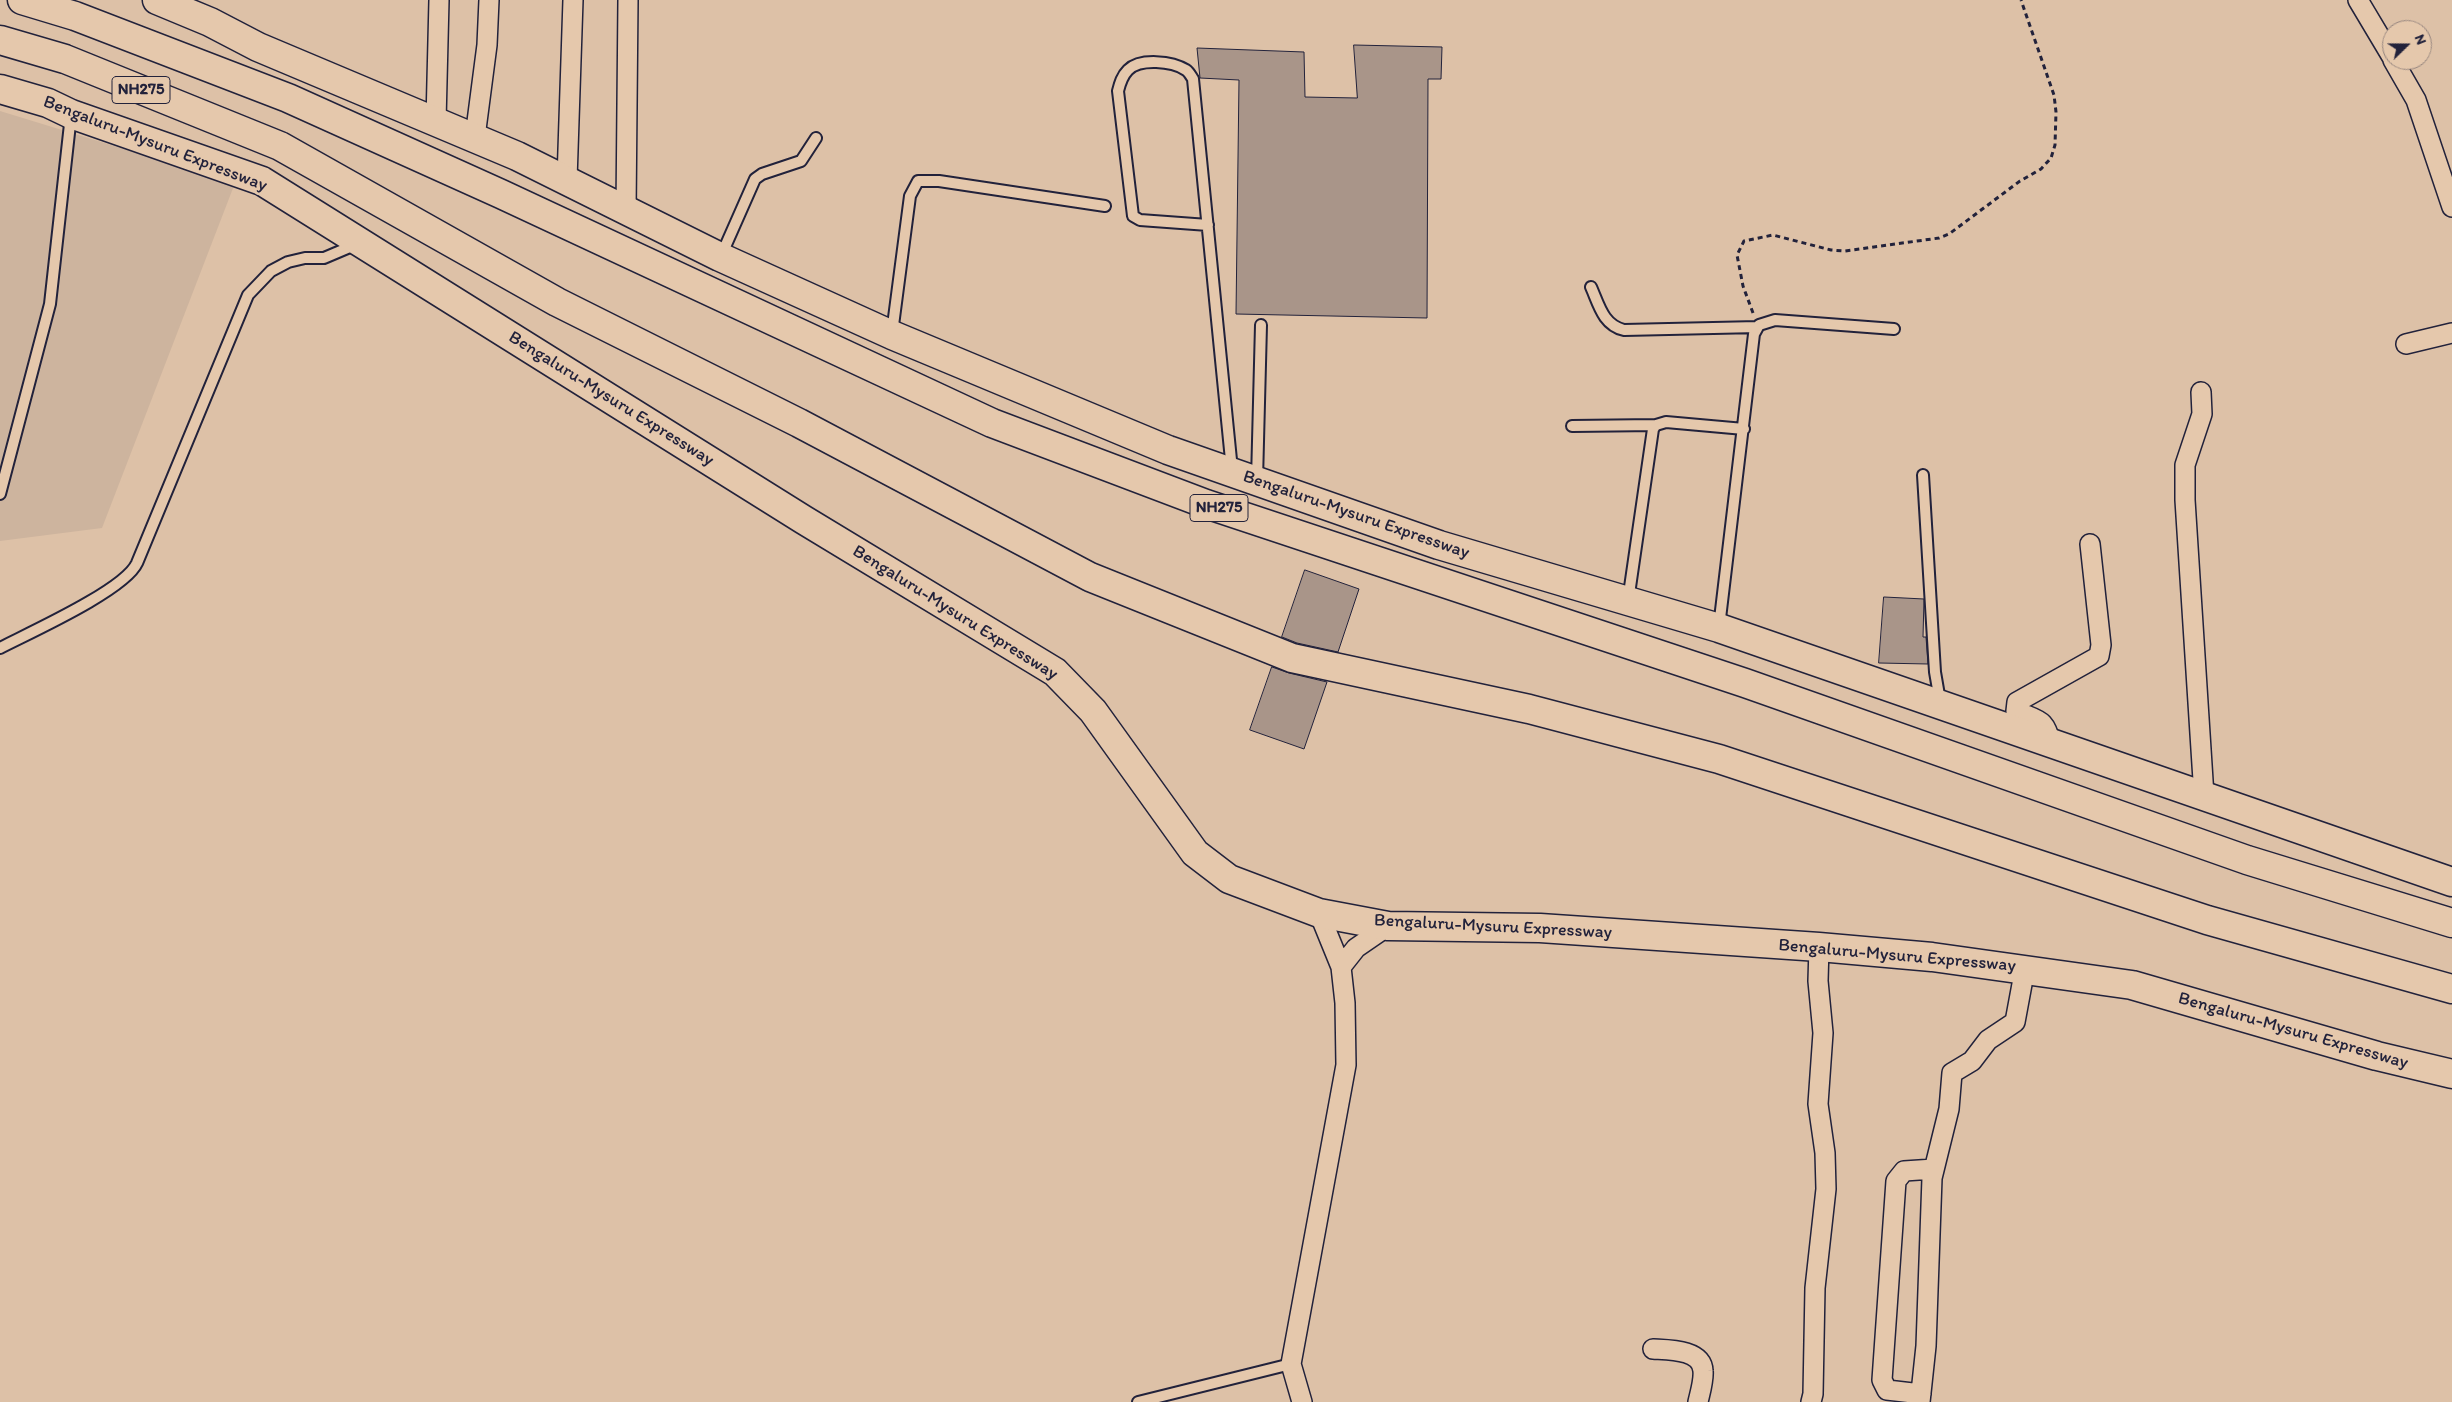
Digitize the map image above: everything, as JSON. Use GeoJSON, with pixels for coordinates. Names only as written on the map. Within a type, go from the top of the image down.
{"type":"FeatureCollection","features":[{"type":"Feature","properties":{"kind":"main road","name":"Bengaluru-Mysuru Expressway"},"geometry":{"type":"LineString","coordinates":[[22,0],[75,16],[288,98],[501,194],[992,423],[1206,504],[1744,682],[2247,860],[2452,923]]}},
{"type":"Feature","properties":{"kind":"main road","name":"Bengaluru-Mysuru Expressway"},"geometry":{"type":"LineString","coordinates":[[157,0],[210,22],[258,47],[475,137],[567,180],[626,212],[720,257],[892,335],[1168,450],[1439,545],[1719,628],[2452,882]]}},
{"type":"Feature","properties":{"kind":"main road","name":"NH275"},"geometry":{"type":"LineString","coordinates":[[0,40],[65,59],[280,146],[557,302],[798,423],[1090,577],[1292,658],[1530,709],[1719,759],[2207,920],[2452,989]]}},
{"type":"Feature","properties":{"kind":"main road","name":"Bengaluru-Mysuru Expressway"},"geometry":{"type":"LineString","coordinates":[[0,89],[48,103],[71,114],[262,181],[360,243],[443,292],[804,520],[1055,672],[1093,711],[1195,854],[1229,879],[1319,913],[1388,926],[1540,928],[1820,947],[2025,968],[2132,985],[2377,1056],[2452,1074]]}},
{"type":"Feature","properties":{"kind":"street"},"geometry":{"type":"LineString","coordinates":[[436,121],[439,0]]}},
{"type":"Feature","properties":{"kind":"street"},"geometry":{"type":"LineString","coordinates":[[475,137],[487,45],[489,0]]}},
{"type":"Feature","properties":{"kind":"street"},"geometry":{"type":"LineString","coordinates":[[567,180],[573,0]]}},
{"type":"Feature","properties":{"kind":"street"},"geometry":{"type":"LineString","coordinates":[[626,212],[628,0]]}},
{"type":"Feature","properties":{"kind":"street"},"geometry":{"type":"LineString","coordinates":[[2358,0],[2382,40]]}},
{"type":"Feature","properties":{"kind":"street"},"geometry":{"type":"LineString","coordinates":[[2399,70],[2416,100],[2452,206]]}},
{"type":"Feature","properties":{"kind":"street"},"geometry":{"type":"LineString","coordinates":[[2406,344],[2452,333]]}},
{"type":"Feature","properties":{"kind":"street"},"geometry":{"type":"LineString","coordinates":[[2201,392],[2202,414],[2185,465],[2185,500],[2204,796]]}},
{"type":"Feature","properties":{"kind":"street"},"geometry":{"type":"LineString","coordinates":[[2051,744],[2047,727],[2042,722],[2016,711],[2015,707],[2017,702],[2099,656],[2100,645],[2090,544]]}},
{"type":"Feature","properties":{"kind":"street"},"geometry":{"type":"LineString","coordinates":[[1302,1402],[1291,1364],[1346,1065],[1345,1003],[1341,967],[1319,913]]}},
{"type":"Feature","properties":{"kind":"street"},"geometry":{"type":"LineString","coordinates":[[1341,967],[1356,948],[1388,926]]}},
{"type":"Feature","properties":{"kind":"street"},"geometry":{"type":"LineString","coordinates":[[1811,1402],[1813,1394],[1815,1288],[1826,1189],[1825,1153],[1818,1104],[1823,1033],[1818,981],[1820,947]]}},
{"type":"Feature","properties":{"kind":"street"},"geometry":{"type":"LineString","coordinates":[[1934,1169],[1904,1171],[1896,1181],[1882,1380],[1887,1390],[1921,1398],[1926,1346],[1930,1213],[1934,1169],[1949,1109],[1952,1073],[1972,1061],[1988,1040],[2015,1022],[2025,968]]}},
{"type":"Feature","properties":{"kind":"street"},"geometry":{"type":"LineString","coordinates":[[1653,1348],[1680,1351],[1694,1357],[1701,1364],[1704,1371],[1698,1402]]}},
{"type":"Feature","properties":{"kind":"lane"},"geometry":{"type":"LineString","coordinates":[[1208,226],[1140,220],[1133,216],[1118,91],[1122,77],[1129,68],[1144,62],[1172,64],[1186,70],[1193,79],[1208,226],[1245,477]]}},
{"type":"Feature","properties":{"kind":"lane"},"geometry":{"type":"LineString","coordinates":[[0,494],[50,304],[71,114]]}},
{"type":"Feature","properties":{"kind":"lane"},"geometry":{"type":"LineString","coordinates":[[720,257],[755,179],[762,174],[801,161],[816,138]]}},
{"type":"Feature","properties":{"kind":"lane"},"geometry":{"type":"LineString","coordinates":[[892,335],[910,196],[918,181],[939,180],[1105,206]]}},
{"type":"Feature","properties":{"kind":"lane"},"geometry":{"type":"LineString","coordinates":[[0,648],[105,592],[135,569],[248,295],[271,271],[288,262],[305,258],[324,258],[360,243]]}},
{"type":"Feature","properties":{"kind":"lane"},"geometry":{"type":"LineString","coordinates":[[1591,286],[1606,320],[1614,328],[1624,330],[1758,327],[1775,320],[1894,329]]}},
{"type":"Feature","properties":{"kind":"lane"},"geometry":{"type":"LineString","coordinates":[[1245,477],[1261,325]]}},
{"type":"Feature","properties":{"kind":"lane"},"geometry":{"type":"LineString","coordinates":[[1719,628],[1754,334],[1758,327]]}},
{"type":"Feature","properties":{"kind":"lane"},"geometry":{"type":"LineString","coordinates":[[1572,426],[1656,425],[1666,422],[1744,430]]}},
{"type":"Feature","properties":{"kind":"lane"},"geometry":{"type":"LineString","coordinates":[[1628,602],[1656,425]]}},
{"type":"Feature","properties":{"kind":"lane"},"geometry":{"type":"LineString","coordinates":[[1923,475],[1935,672],[1941,705]]}},
{"type":"Feature","properties":{"kind":"lane"},"geometry":{"type":"LineString","coordinates":[[1138,1402],[1291,1364]]}},
{"type":"Feature","properties":{"kind":"path"},"geometry":{"type":"LineString","coordinates":[[1758,327],[1743,286],[1737,255],[1744,242],[1774,235],[1831,250],[1845,251],[1939,238],[1949,234],[2041,169],[2051,158],[2055,145],[2056,112],[2054,95],[2021,0]]}},
{"type":"Feature","properties":{"kind":"shaded area"},"geometry":{"type":"Polygon","coordinates":[[[0,111],[235,183],[102,528],[0,541],[0,111]]]}},
{"type":"Feature","properties":{"kind":"building"},"geometry":{"type":"Polygon","coordinates":[[[1354,45],[1442,47],[1441,79],[1428,79],[1427,318],[1236,314],[1239,80],[1200,78],[1197,48],[1304,52],[1305,97],[1357,98],[1354,45]]]}},
{"type":"Feature","properties":{"kind":"building"},"geometry":{"type":"Polygon","coordinates":[[[1305,570],[1359,589],[1338,652],[1297,643],[1282,637],[1305,570]]]}},
{"type":"Feature","properties":{"kind":"building"},"geometry":{"type":"Polygon","coordinates":[[[1884,597],[1924,599],[1923,637],[1926,637],[1928,664],[1879,663],[1884,597]]]}},
{"type":"Feature","properties":{"kind":"building"},"geometry":{"type":"Polygon","coordinates":[[[1272,667],[1327,682],[1304,749],[1250,730],[1272,667]]]}}]}
